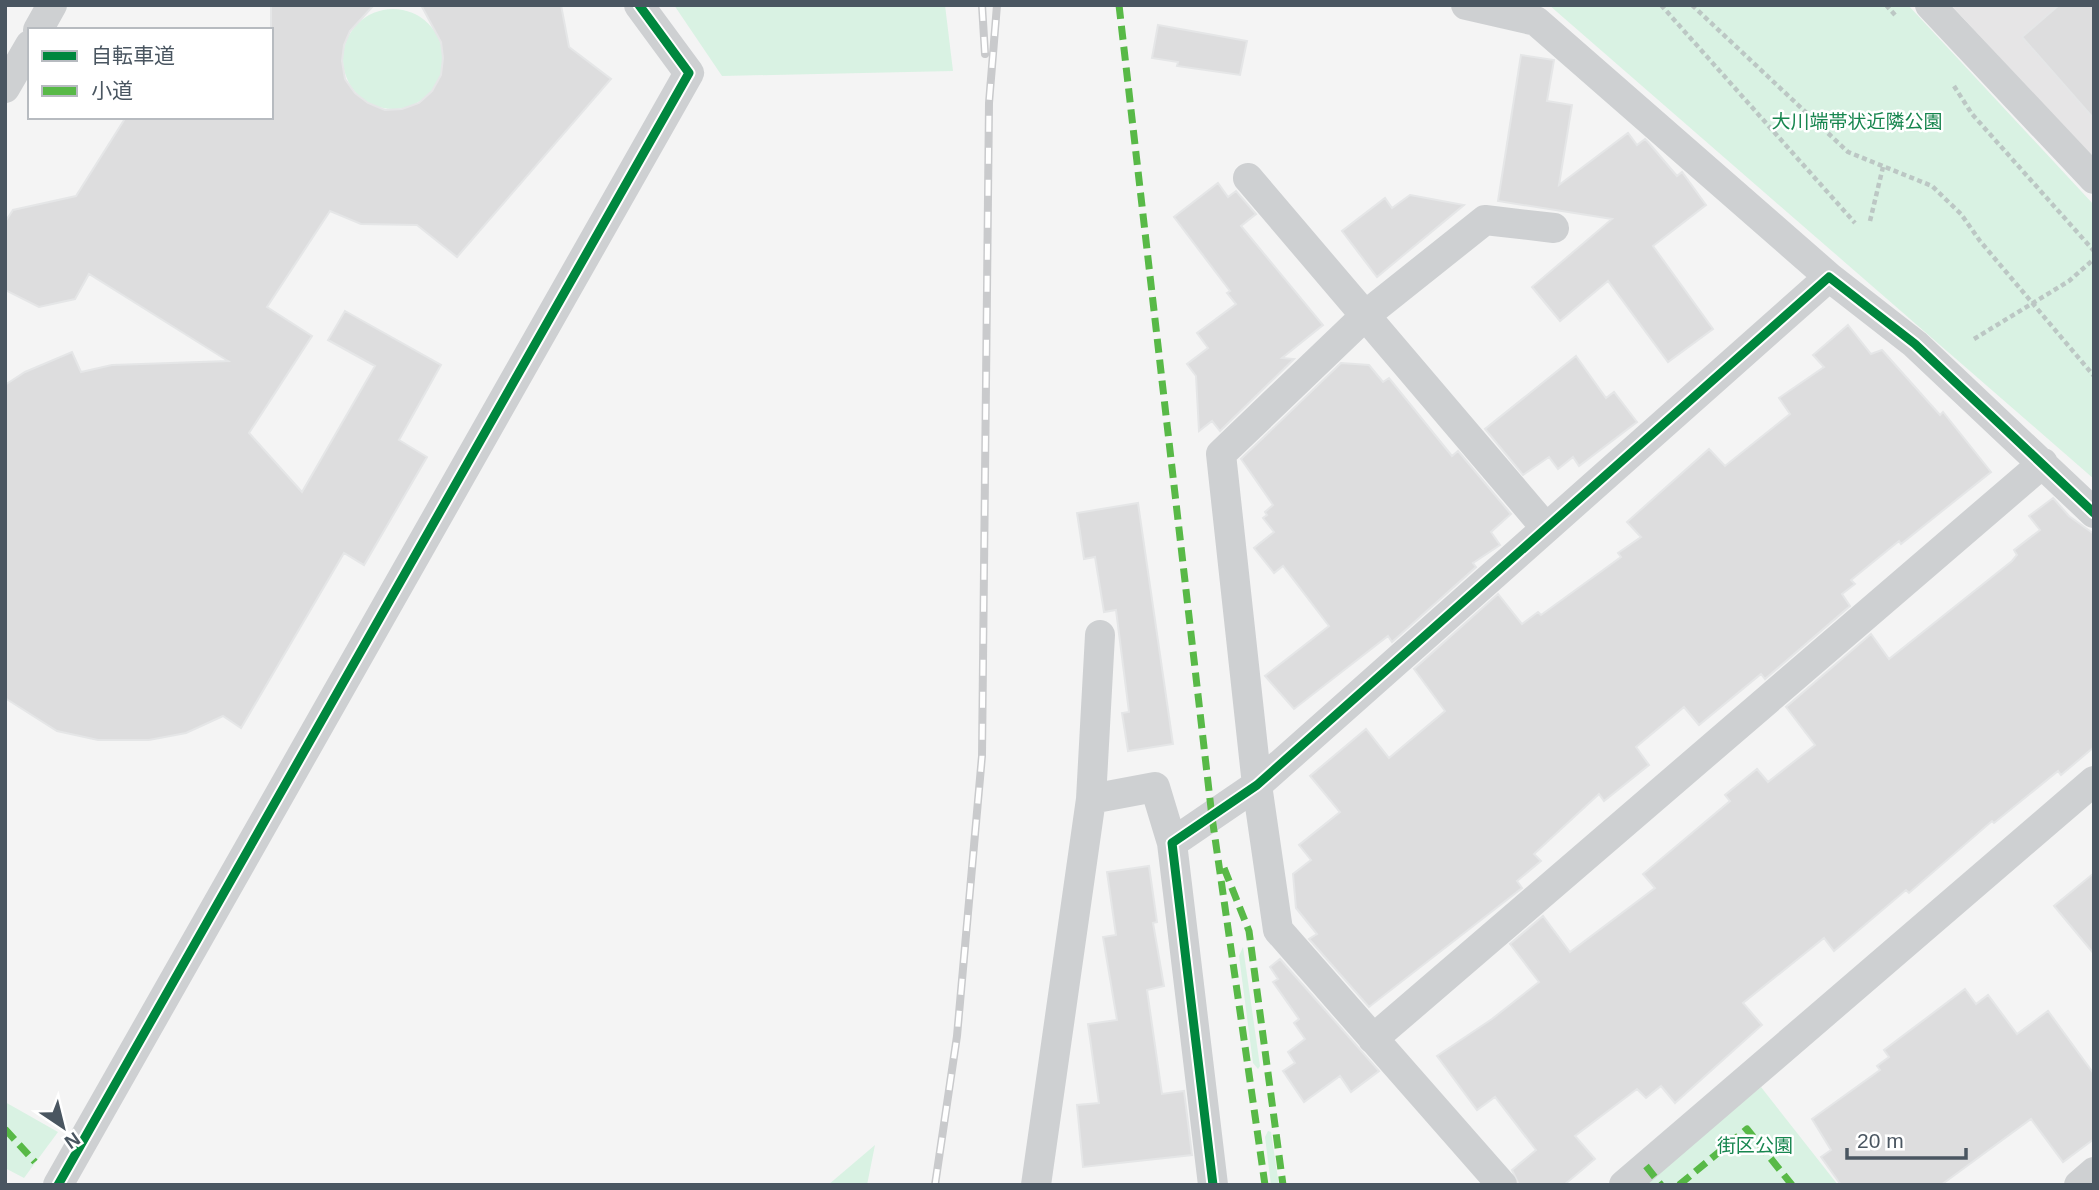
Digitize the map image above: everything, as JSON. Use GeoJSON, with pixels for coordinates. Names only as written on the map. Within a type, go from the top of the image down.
{"type":"FeatureCollection","features":[{"type":"Feature","properties":{"kind":"street"},"geometry":{"type":"LineString","coordinates":[[39,28],[52,5]]}},
{"type":"Feature","properties":{"kind":"street"},"geometry":{"type":"LineString","coordinates":[[58,1185],[689,74],[639,5]]}},
{"type":"Feature","properties":{"kind":"street"},"geometry":{"type":"LineString","coordinates":[[1466,5],[1536,21],[1829,277],[1915,344],[2094,513]]}},
{"type":"Feature","properties":{"kind":"street"},"geometry":{"type":"LineString","coordinates":[[1930,5],[2094,179]]}},
{"type":"Feature","properties":{"kind":"street"},"geometry":{"type":"LineString","coordinates":[[5,88],[28,48]]}},
{"type":"Feature","properties":{"kind":"street"},"geometry":{"type":"LineString","coordinates":[[1248,178],[1367,314],[1546,528]]}},
{"type":"Feature","properties":{"kind":"street"},"geometry":{"type":"LineString","coordinates":[[1502,1185],[1278,930],[1257,785],[1221,454],[1367,314],[1485,220],[1554,228]]}},
{"type":"Feature","properties":{"kind":"street"},"geometry":{"type":"LineString","coordinates":[[1172,844],[1257,785],[1829,277]]}},
{"type":"Feature","properties":{"kind":"street"},"geometry":{"type":"LineString","coordinates":[[1373,1039],[2043,463]]}},
{"type":"Feature","properties":{"kind":"street"},"geometry":{"type":"LineString","coordinates":[[1036,1185],[1091,799],[1100,635]]}},
{"type":"Feature","properties":{"kind":"street"},"geometry":{"type":"LineString","coordinates":[[1624,1185],[2094,781]]}},
{"type":"Feature","properties":{"kind":"street"},"geometry":{"type":"LineString","coordinates":[[1091,799],[1155,787],[1172,844],[1213,1185]]}},
{"type":"Feature","properties":{"kind":"street"},"geometry":{"type":"LineString","coordinates":[[2079,1185],[2094,1172]]}},
{"type":"Feature","properties":{"kind":"path"},"geometry":{"type":"LineString","coordinates":[[1661,5],[1855,223]]}},
{"type":"Feature","properties":{"kind":"path"},"geometry":{"type":"LineString","coordinates":[[1692,5],[1848,152],[1932,186],[1961,214],[2094,376]]}},
{"type":"Feature","properties":{"kind":"path"},"geometry":{"type":"LineString","coordinates":[[1886,5],[1902,23]]}},
{"type":"Feature","properties":{"kind":"path"},"geometry":{"type":"LineString","coordinates":[[1950,80],[1972,114],[2094,251]]}},
{"type":"Feature","properties":{"kind":"path"},"geometry":{"type":"LineString","coordinates":[[1870,221],[1883,167]]}},
{"type":"Feature","properties":{"kind":"path"},"geometry":{"type":"LineString","coordinates":[[1974,339],[2033,304],[2052,288],[2068,281],[2094,259]]}},
{"type":"Feature","properties":{"kind":"shaded area"},"geometry":{"type":"Polygon","coordinates":[[[1951,5],[2094,5],[2094,159],[1951,5]]]}},
{"type":"Feature","properties":{"kind":"green space"},"geometry":{"type":"Polygon","coordinates":[[[674,5],[945,5],[953,71],[722,76],[674,5]]]}},
{"type":"Feature","properties":{"kind":"green space","name":"大川端帯状近隣公園"},"geometry":{"type":"Polygon","coordinates":[[[1549,5],[1908,5],[2094,205],[2094,479],[1549,5]]]}},
{"type":"Feature","properties":{"kind":"green space"},"geometry":{"type":"Polygon","coordinates":[[[393,9],[412,12],[429,23],[440,40],[443,59],[440,78],[429,95],[412,106],[393,109],[374,106],[357,95],[346,78],[343,59],[346,40],[357,23],[374,12],[393,9]]]}},
{"type":"Feature","properties":{"kind":"green space"},"geometry":{"type":"Polygon","coordinates":[[[1243,947],[1260,1066],[1258,1069],[1253,1063],[1239,956],[1243,947]]]}},
{"type":"Feature","properties":{"kind":"green space","name":"街区公園"},"geometry":{"type":"Polygon","coordinates":[[[1761,1087],[1838,1185],[1641,1185],[1761,1087]]]}},
{"type":"Feature","properties":{"kind":"green space"},"geometry":{"type":"Polygon","coordinates":[[[5,1102],[58,1132],[24,1178],[5,1168],[5,1102]]]}},
{"type":"Feature","properties":{"kind":"green space"},"geometry":{"type":"Polygon","coordinates":[[[1268,1131],[1271,1132],[1279,1185],[1271,1185],[1265,1137],[1268,1131]]]}},
{"type":"Feature","properties":{"kind":"green space"},"geometry":{"type":"Polygon","coordinates":[[[875,1145],[867,1185],[828,1185],[875,1145]]]}},
{"type":"Feature","properties":{"kind":"building"},"geometry":{"type":"Polygon","coordinates":[[[271,5],[374,5],[350,31],[344,45],[342,61],[345,79],[355,93],[368,103],[385,110],[402,109],[419,103],[432,91],[441,75],[441,42],[421,5],[561,5],[569,47],[611,79],[457,257],[417,225],[361,224],[330,211],[267,307],[312,336],[249,433],[302,492],[375,366],[328,340],[345,311],[441,365],[399,440],[427,457],[364,565],[344,553],[241,728],[223,716],[186,733],[149,740],[98,740],[57,731],[5,698],[5,385],[25,372],[72,352],[81,372],[112,365],[228,361],[89,274],[75,299],[39,307],[5,290],[5,222],[13,210],[76,196],[125,119],[273,119],[271,5]]]}},
{"type":"Feature","properties":{"kind":"building"},"geometry":{"type":"Polygon","coordinates":[[[2059,5],[2094,5],[2094,119],[2022,37],[2059,5]]]}},
{"type":"Feature","properties":{"kind":"building"},"geometry":{"type":"Polygon","coordinates":[[[1158,25],[1247,41],[1240,75],[1177,66],[1178,62],[1152,58],[1158,25]]]}},
{"type":"Feature","properties":{"kind":"building"},"geometry":{"type":"Polygon","coordinates":[[[1521,55],[1554,60],[1547,101],[1572,105],[1559,185],[1628,133],[1637,145],[1645,139],[1677,176],[1682,172],[1706,205],[1653,246],[1713,329],[1668,362],[1608,281],[1560,321],[1532,287],[1612,219],[1498,201],[1521,55]]]}},
{"type":"Feature","properties":{"kind":"building"},"geometry":{"type":"Polygon","coordinates":[[[1218,183],[1228,197],[1236,191],[1256,214],[1241,226],[1323,325],[1282,358],[1294,359],[1220,431],[1212,421],[1199,431],[1196,376],[1187,364],[1208,348],[1197,333],[1236,304],[1227,293],[1230,291],[1174,217],[1218,183]]]}},
{"type":"Feature","properties":{"kind":"building"},"geometry":{"type":"Polygon","coordinates":[[[1410,195],[1464,205],[1377,277],[1342,231],[1385,198],[1392,208],[1410,195]]]}},
{"type":"Feature","properties":{"kind":"building"},"geometry":{"type":"Polygon","coordinates":[[[1848,325],[1871,354],[1882,350],[1940,415],[1943,412],[1991,472],[1851,580],[1855,584],[1842,594],[1850,606],[1765,679],[1761,674],[1699,725],[1684,707],[1636,747],[1649,765],[1604,801],[1599,794],[1534,854],[1541,861],[1517,881],[1522,888],[1369,1007],[1309,939],[1317,934],[1296,908],[1293,874],[1311,860],[1299,845],[1340,812],[1310,776],[1366,729],[1389,758],[1445,711],[1414,669],[1498,594],[1522,624],[1538,612],[1541,615],[1621,557],[1618,553],[1641,537],[1627,522],[1709,449],[1725,466],[1790,414],[1779,398],[1824,367],[1813,355],[1848,325]]]}},
{"type":"Feature","properties":{"kind":"building"},"geometry":{"type":"Polygon","coordinates":[[[1576,356],[1606,398],[1614,392],[1637,422],[1579,466],[1573,457],[1558,469],[1549,457],[1523,475],[1485,429],[1576,356]]]}},
{"type":"Feature","properties":{"kind":"building"},"geometry":{"type":"Polygon","coordinates":[[[1341,363],[1369,365],[1383,382],[1389,378],[1452,456],[1458,451],[1511,514],[1491,532],[1500,545],[1473,563],[1476,567],[1392,642],[1388,636],[1294,709],[1265,676],[1329,626],[1283,566],[1274,573],[1254,548],[1274,532],[1263,518],[1273,505],[1241,459],[1341,363]]]}},
{"type":"Feature","properties":{"kind":"building"},"geometry":{"type":"Polygon","coordinates":[[[2053,498],[2069,516],[2094,534],[2094,747],[2061,775],[2058,771],[1994,823],[1992,821],[1909,893],[1906,890],[1834,951],[1824,938],[1743,1003],[1762,1025],[1675,1103],[1661,1086],[1646,1098],[1637,1089],[1575,1136],[1595,1159],[1564,1185],[1519,1185],[1512,1170],[1536,1150],[1495,1097],[1477,1110],[1437,1056],[1492,1019],[1539,982],[1510,944],[1543,916],[1570,952],[1655,888],[1643,874],[1730,801],[1725,795],[1757,769],[1768,782],[1815,745],[1786,707],[1871,634],[1889,659],[2012,561],[2017,555],[2014,550],[2040,530],[2029,516],[2053,498]]]}},
{"type":"Feature","properties":{"kind":"building"},"geometry":{"type":"Polygon","coordinates":[[[1138,503],[1173,744],[1128,751],[1122,713],[1129,712],[1116,610],[1104,612],[1095,557],[1084,559],[1077,513],[1138,503]]]}},
{"type":"Feature","properties":{"kind":"building"},"geometry":{"type":"Polygon","coordinates":[[[1149,866],[1157,922],[1153,923],[1164,986],[1147,990],[1162,1094],[1184,1091],[1192,1155],[1083,1167],[1077,1105],[1099,1103],[1088,1024],[1117,1020],[1103,937],[1116,935],[1107,872],[1149,866]]]}},
{"type":"Feature","properties":{"kind":"building"},"geometry":{"type":"Polygon","coordinates":[[[2094,873],[2094,954],[2054,906],[2094,873]]]}},
{"type":"Feature","properties":{"kind":"building"},"geometry":{"type":"Polygon","coordinates":[[[1280,959],[1379,1071],[1351,1092],[1340,1076],[1304,1102],[1283,1071],[1295,1063],[1288,1052],[1305,1039],[1294,1023],[1299,1019],[1273,982],[1278,979],[1270,967],[1280,959]]]}},
{"type":"Feature","properties":{"kind":"building"},"geometry":{"type":"Polygon","coordinates":[[[1965,989],[1976,1004],[1988,995],[2017,1034],[2048,1011],[2094,1074],[2094,1139],[2063,1162],[2031,1119],[1941,1185],[1841,1185],[1821,1157],[1831,1150],[1812,1119],[1880,1070],[1877,1066],[1889,1057],[1884,1050],[1965,989]]]}},
{"type":"Feature","properties":{"kind":"railway"},"geometry":{"type":"LineString","coordinates":[[982,5],[985,54]]}},
{"type":"Feature","properties":{"kind":"railway"},"geometry":{"type":"LineString","coordinates":[[935,1185],[957,1036],[982,756],[989,103],[997,5]]}},
{"type":"Feature","properties":{"kind":"marked path"},"geometry":{"type":"LineString","coordinates":[[1119,5],[1212,817],[1265,1185]]}},
{"type":"Feature","properties":{"kind":"marked path"},"geometry":{"type":"LineString","coordinates":[[1224,868],[1249,931],[1283,1185]]}},
{"type":"Feature","properties":{"kind":"marked path"},"geometry":{"type":"LineString","coordinates":[[5,1129],[35,1162]]}},
{"type":"Feature","properties":{"kind":"marked path"},"geometry":{"type":"LineString","coordinates":[[1679,1185],[1747,1129],[1792,1185]]}},
{"type":"Feature","properties":{"kind":"marked path"},"geometry":{"type":"LineString","coordinates":[[1646,1166],[1661,1185]]}},
{"type":"Feature","properties":{"kind":"cycle path"},"geometry":{"type":"LineString","coordinates":[[58,1185],[689,73],[639,5]]}},
{"type":"Feature","properties":{"kind":"cycle path"},"geometry":{"type":"LineString","coordinates":[[1213,1185],[1172,843],[1257,785],[1829,277],[1915,344],[2094,513]]}}]}
